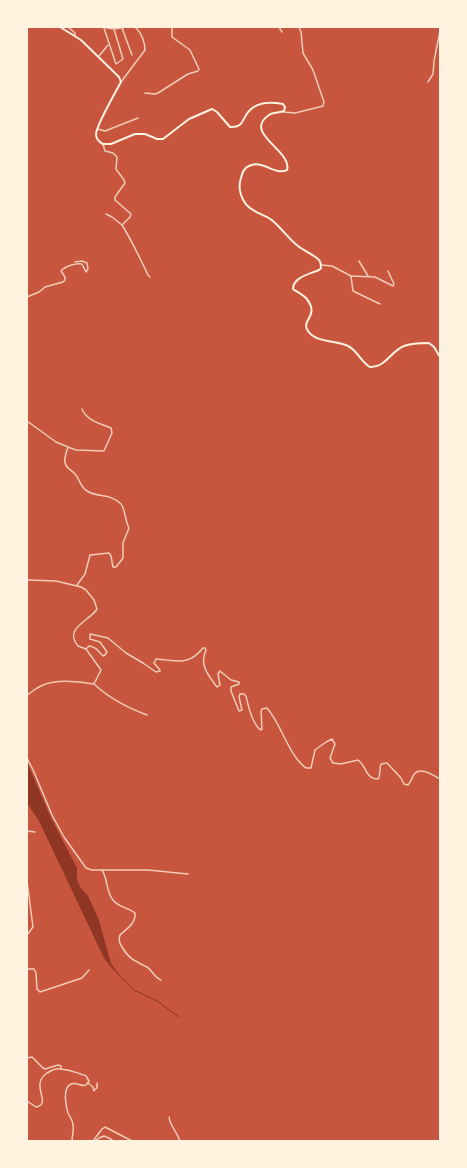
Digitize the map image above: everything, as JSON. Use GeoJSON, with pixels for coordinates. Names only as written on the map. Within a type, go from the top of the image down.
{"type":"FeatureCollection","features":[{"type":"Feature","properties":{"kind":"main road"},"geometry":{"type":"LineString","coordinates":[[60,27],[81,40],[119,77],[121,82],[98,129],[97,138],[103,144],[111,144],[135,134],[145,134],[157,139],[163,139],[189,119],[212,109],[217,112],[230,127],[236,127],[241,124],[248,111],[256,106],[266,103],[283,104],[285,110],[283,112],[272,113],[262,123],[261,128],[265,138],[281,153],[287,165],[287,170],[279,172],[258,164],[249,166],[245,168],[240,180],[240,192],[251,209],[274,222],[287,237],[318,259],[321,265],[319,270],[296,281],[293,287],[293,289],[304,296],[311,307],[312,315],[305,327],[313,336],[350,347],[370,367],[378,366],[400,348],[409,345],[429,344],[434,347],[440,356]]}},
{"type":"Feature","properties":{"kind":"street"},"geometry":{"type":"LineString","coordinates":[[68,27],[75,33],[75,36]]}},
{"type":"Feature","properties":{"kind":"street"},"geometry":{"type":"LineString","coordinates":[[114,29],[124,59],[116,64],[103,27],[114,29],[127,27]]}},
{"type":"Feature","properties":{"kind":"street"},"geometry":{"type":"LineString","coordinates":[[121,82],[145,50],[140,32],[135,27]]}},
{"type":"Feature","properties":{"kind":"street"},"geometry":{"type":"LineString","coordinates":[[145,93],[155,94],[188,74],[198,71],[199,69],[190,50],[172,37],[173,27]]}},
{"type":"Feature","properties":{"kind":"street"},"geometry":{"type":"LineString","coordinates":[[280,27],[282,32]]}},
{"type":"Feature","properties":{"kind":"street"},"geometry":{"type":"LineString","coordinates":[[283,112],[295,113],[322,106],[324,102],[313,70],[303,53],[301,32],[299,27]]}},
{"type":"Feature","properties":{"kind":"street"},"geometry":{"type":"LineString","coordinates":[[122,28],[132,55]]}},
{"type":"Feature","properties":{"kind":"street"},"geometry":{"type":"LineString","coordinates":[[428,82],[433,74],[440,31]]}},
{"type":"Feature","properties":{"kind":"street"},"geometry":{"type":"LineString","coordinates":[[98,56],[109,45]]}},
{"type":"Feature","properties":{"kind":"street"},"geometry":{"type":"LineString","coordinates":[[98,129],[105,131],[138,118]]}},
{"type":"Feature","properties":{"kind":"street"},"geometry":{"type":"LineString","coordinates":[[103,144],[106,151],[117,157],[116,168],[125,181],[115,199],[131,214],[122,225]]}},
{"type":"Feature","properties":{"kind":"street"},"geometry":{"type":"LineString","coordinates":[[106,214],[122,225],[131,238],[134,248],[148,276],[150,277]]}},
{"type":"Feature","properties":{"kind":"street"},"geometry":{"type":"LineString","coordinates":[[27,297],[39,292],[45,287],[63,282],[65,277],[61,271],[62,268],[78,263],[82,264],[86,272],[88,269],[87,263],[82,261],[74,262]]}},
{"type":"Feature","properties":{"kind":"street"},"geometry":{"type":"LineString","coordinates":[[358,261],[368,276]]}},
{"type":"Feature","properties":{"kind":"street"},"geometry":{"type":"LineString","coordinates":[[321,265],[332,266],[351,276],[368,276],[380,279],[393,286],[394,284],[388,271]]}},
{"type":"Feature","properties":{"kind":"street"},"geometry":{"type":"LineString","coordinates":[[351,276],[353,291],[380,304]]}},
{"type":"Feature","properties":{"kind":"street"},"geometry":{"type":"LineString","coordinates":[[27,421],[56,442],[68,447],[76,450],[103,452],[112,433],[111,428],[94,421],[83,412],[82,409]]}},
{"type":"Feature","properties":{"kind":"street"},"geometry":{"type":"LineString","coordinates":[[68,447],[64,460],[67,468],[76,474],[80,484],[86,491],[112,497],[121,504],[124,508],[126,522],[129,528],[124,543],[123,558],[117,566],[113,567],[110,554],[104,553],[90,555],[85,574],[77,585]]}},
{"type":"Feature","properties":{"kind":"street"},"geometry":{"type":"LineString","coordinates":[[27,580],[56,581],[77,585],[86,590],[94,600],[97,607],[94,613],[77,626],[74,639],[76,643],[86,649],[101,670],[94,684]]}},
{"type":"Feature","properties":{"kind":"street"},"geometry":{"type":"LineString","coordinates":[[86,649],[89,646],[92,646],[97,649],[101,655],[105,655],[107,653],[106,649],[100,642],[91,640],[90,636],[92,634],[105,636],[126,653],[158,672],[160,671],[160,668],[154,663],[156,659],[178,662],[195,656],[203,648],[205,648],[206,650],[203,655],[204,663],[208,675],[218,687],[220,685],[218,674],[220,671],[231,680],[238,682],[239,684],[231,687],[231,691],[239,711],[242,710],[239,697],[240,694],[244,694],[257,727],[261,730],[261,711],[262,708],[267,708],[278,723],[298,760],[306,768],[311,768],[313,755],[317,748],[332,739],[335,744],[330,758],[333,764],[341,764],[358,760],[362,763],[365,772],[372,778],[378,779],[380,778],[381,764],[386,763],[401,778],[404,784],[408,785],[413,775],[416,773],[429,772],[440,779]]}},
{"type":"Feature","properties":{"kind":"street"},"geometry":{"type":"LineString","coordinates":[[27,695],[43,685],[81,681],[94,684],[126,706],[147,715]]}},
{"type":"Feature","properties":{"kind":"street"},"geometry":{"type":"LineString","coordinates":[[27,758],[52,815],[64,837],[83,865],[90,870],[154,870],[188,874]]}},
{"type":"Feature","properties":{"kind":"street"},"geometry":{"type":"LineString","coordinates":[[27,831],[35,832]]}},
{"type":"Feature","properties":{"kind":"street"},"geometry":{"type":"LineString","coordinates":[[102,870],[112,900],[121,907],[135,913],[135,919],[132,924],[120,935],[119,943],[127,955],[141,965],[148,967],[157,978],[161,980]]}},
{"type":"Feature","properties":{"kind":"street"},"geometry":{"type":"LineString","coordinates":[[27,881],[33,927],[27,935]]}},
{"type":"Feature","properties":{"kind":"street"},"geometry":{"type":"LineString","coordinates":[[27,969],[34,969],[36,973],[37,989],[40,992],[82,978],[89,970]]}},
{"type":"Feature","properties":{"kind":"street"},"geometry":{"type":"LineString","coordinates":[[27,1058],[32,1057],[42,1068],[45,1069],[58,1065],[61,1066],[61,1069]]}},
{"type":"Feature","properties":{"kind":"street"},"geometry":{"type":"LineString","coordinates":[[27,1101],[36,1107],[42,1104],[43,1101],[39,1083],[43,1076],[52,1070],[61,1069],[86,1076],[88,1078],[88,1083],[92,1085],[94,1091],[97,1088],[97,1083]]}},
{"type":"Feature","properties":{"kind":"street"},"geometry":{"type":"LineString","coordinates":[[72,1141],[73,1126],[67,1106],[66,1090],[72,1084],[76,1083],[82,1086],[88,1083]]}},
{"type":"Feature","properties":{"kind":"street"},"geometry":{"type":"LineString","coordinates":[[169,1117],[170,1124],[176,1131],[180,1141]]}},
{"type":"Feature","properties":{"kind":"street"},"geometry":{"type":"LineString","coordinates":[[94,1141],[105,1127],[132,1141]]}},
{"type":"Feature","properties":{"kind":"street"},"geometry":{"type":"LineString","coordinates":[[94,1141],[104,1136],[113,1141]]}},
{"type":"Feature","properties":{"kind":"shaded area"},"geometry":{"type":"Polygon","coordinates":[[[27,762],[51,818],[77,868],[77,879],[80,887],[88,896],[99,920],[111,964],[125,982],[104,958],[39,821],[27,803],[27,762]]]}},
{"type":"Feature","properties":{"kind":"waterway"},"geometry":{"type":"LineString","coordinates":[[123,978],[134,990],[157,1001],[179,1017]]}}]}
